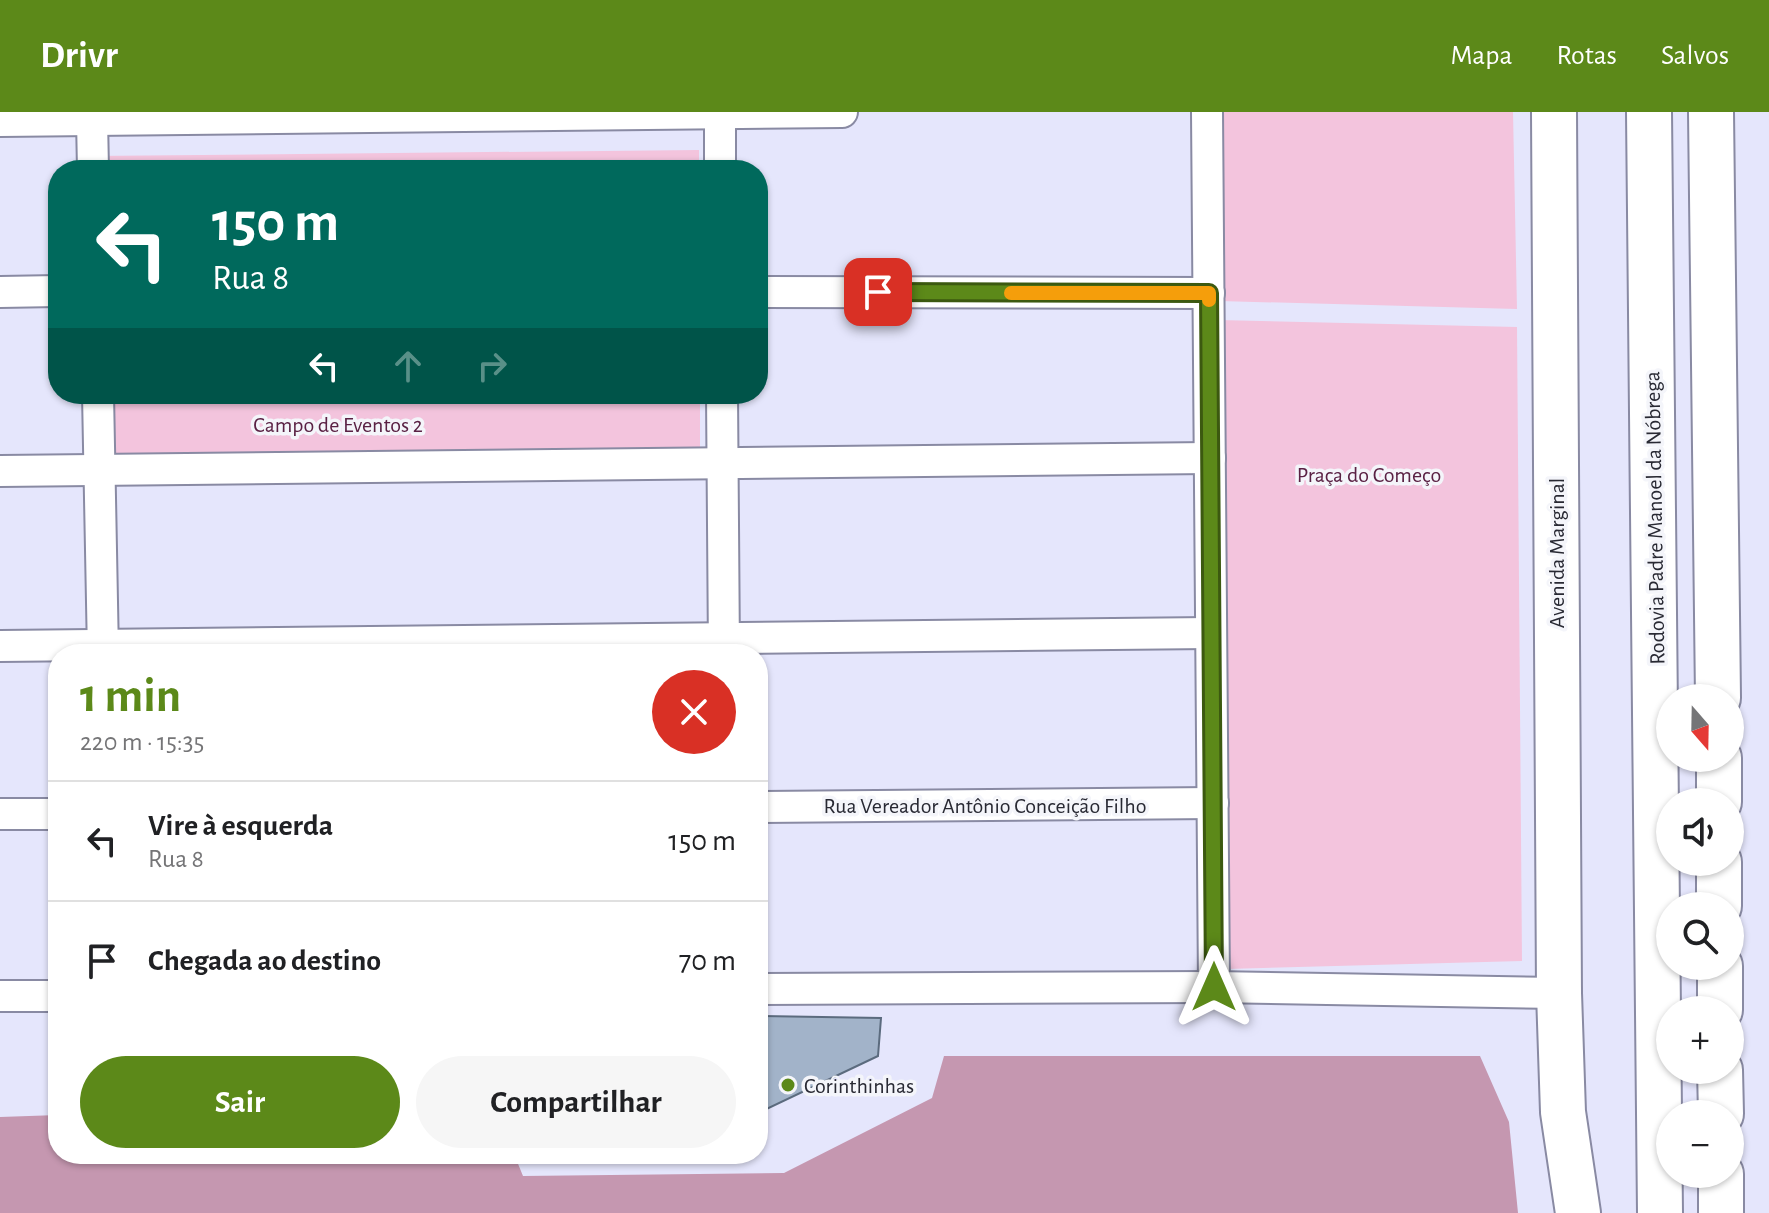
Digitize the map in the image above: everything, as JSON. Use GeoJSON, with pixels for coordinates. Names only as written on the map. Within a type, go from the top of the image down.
{"type":"FeatureCollection","features":[{"type":"Feature","properties":{"kind":"main road","name":"Avenida Marginal"},"geometry":{"type":"LineString","coordinates":[[1554,112],[1559,993],[1563,1112],[1578,1213]]}},
{"type":"Feature","properties":{"kind":"main road","name":"Rodovia Padre Manoel da Nóbrega"},"geometry":{"type":"LineString","coordinates":[[1649,112],[1660,1213]]}},
{"type":"Feature","properties":{"kind":"main road"},"geometry":{"type":"LineString","coordinates":[[1711,112],[1718,684]]}},
{"type":"Feature","properties":{"kind":"main road"},"geometry":{"type":"LineString","coordinates":[[1721,1188],[1721,1213]]}},
{"type":"Feature","properties":{"kind":"street"},"geometry":{"type":"LineString","coordinates":[[0,121],[842,112]]}},
{"type":"Feature","properties":{"kind":"street"},"geometry":{"type":"LineString","coordinates":[[1207,112],[1214,987]]}},
{"type":"Feature","properties":{"kind":"street"},"geometry":{"type":"LineString","coordinates":[[720,114],[720,160]]}},
{"type":"Feature","properties":{"kind":"street"},"geometry":{"type":"LineString","coordinates":[[92,119],[93,160]]}},
{"type":"Feature","properties":{"kind":"street"},"geometry":{"type":"LineString","coordinates":[[0,292],[48,291]]}},
{"type":"Feature","properties":{"kind":"street"},"geometry":{"type":"LineString","coordinates":[[768,292],[1209,293]]}},
{"type":"Feature","properties":{"kind":"street"},"geometry":{"type":"LineString","coordinates":[[98,404],[103,644]]}},
{"type":"Feature","properties":{"kind":"street"},"geometry":{"type":"LineString","coordinates":[[722,404],[724,644]]}},
{"type":"Feature","properties":{"kind":"street"},"geometry":{"type":"LineString","coordinates":[[0,471],[1210,458]]}},
{"type":"Feature","properties":{"kind":"street"},"geometry":{"type":"LineString","coordinates":[[768,645],[1210,633]]}},
{"type":"Feature","properties":{"kind":"street"},"geometry":{"type":"LineString","coordinates":[[0,646],[48,647]]}},
{"type":"Feature","properties":{"kind":"street","name":"Rua Vereador Antônio Conceição Filho"},"geometry":{"type":"LineString","coordinates":[[768,807],[1213,803]]}},
{"type":"Feature","properties":{"kind":"street"},"geometry":{"type":"LineString","coordinates":[[0,814],[48,814]]}},
{"type":"Feature","properties":{"kind":"street"},"geometry":{"type":"LineString","coordinates":[[768,989],[1214,987],[1559,993]]}},
{"type":"Feature","properties":{"kind":"street"},"geometry":{"type":"LineString","coordinates":[[0,996],[48,996]]}},
{"type":"Feature","properties":{"kind":"green space"},"geometry":{"type":"Polygon","coordinates":[[[1222,112],[1513,112],[1517,309],[1219,301],[1222,112]]]}},
{"type":"Feature","properties":{"kind":"green space"},"geometry":{"type":"Polygon","coordinates":[[[699,150],[699,160],[93,160],[93,156],[699,150]]]}},
{"type":"Feature","properties":{"kind":"green space","name":"Praça do Começo"},"geometry":{"type":"Polygon","coordinates":[[[1218,320],[1517,327],[1522,961],[1226,969],[1218,320]]]}},
{"type":"Feature","properties":{"kind":"green space","name":"Campo de Eventos 2"},"geometry":{"type":"Polygon","coordinates":[[[100,404],[700,404],[700,450],[102,456],[100,404]]]}},
{"type":"Feature","properties":{"kind":"shaded area"},"geometry":{"type":"Polygon","coordinates":[[[944,1056],[1480,1056],[1509,1122],[1518,1213],[0,1213],[0,1117],[48,1115],[48,1164],[518,1164],[523,1176],[784,1173],[932,1098],[944,1056]]]}},
{"type":"Feature","properties":{"kind":"building","name":"Corinthinhas"},"geometry":{"type":"Polygon","coordinates":[[[768,1016],[881,1018],[878,1056],[768,1108],[768,1016]]]}},
{"type":"Feature","properties":{"kind":"slow traffic"},"geometry":{"type":"LineString","coordinates":[[1011,293],[1209,293],[1209,300]]}},
{"type":"Feature","properties":{"kind":"place","name":"Corinthinhas"},"geometry":{"type":"Point","coordinates":[788,1085]}},
{"type":"Feature","properties":{"kind":"route"},"geometry":{"type":"LineString","coordinates":[[878,292],[1209,293],[1214,987]]}}]}
